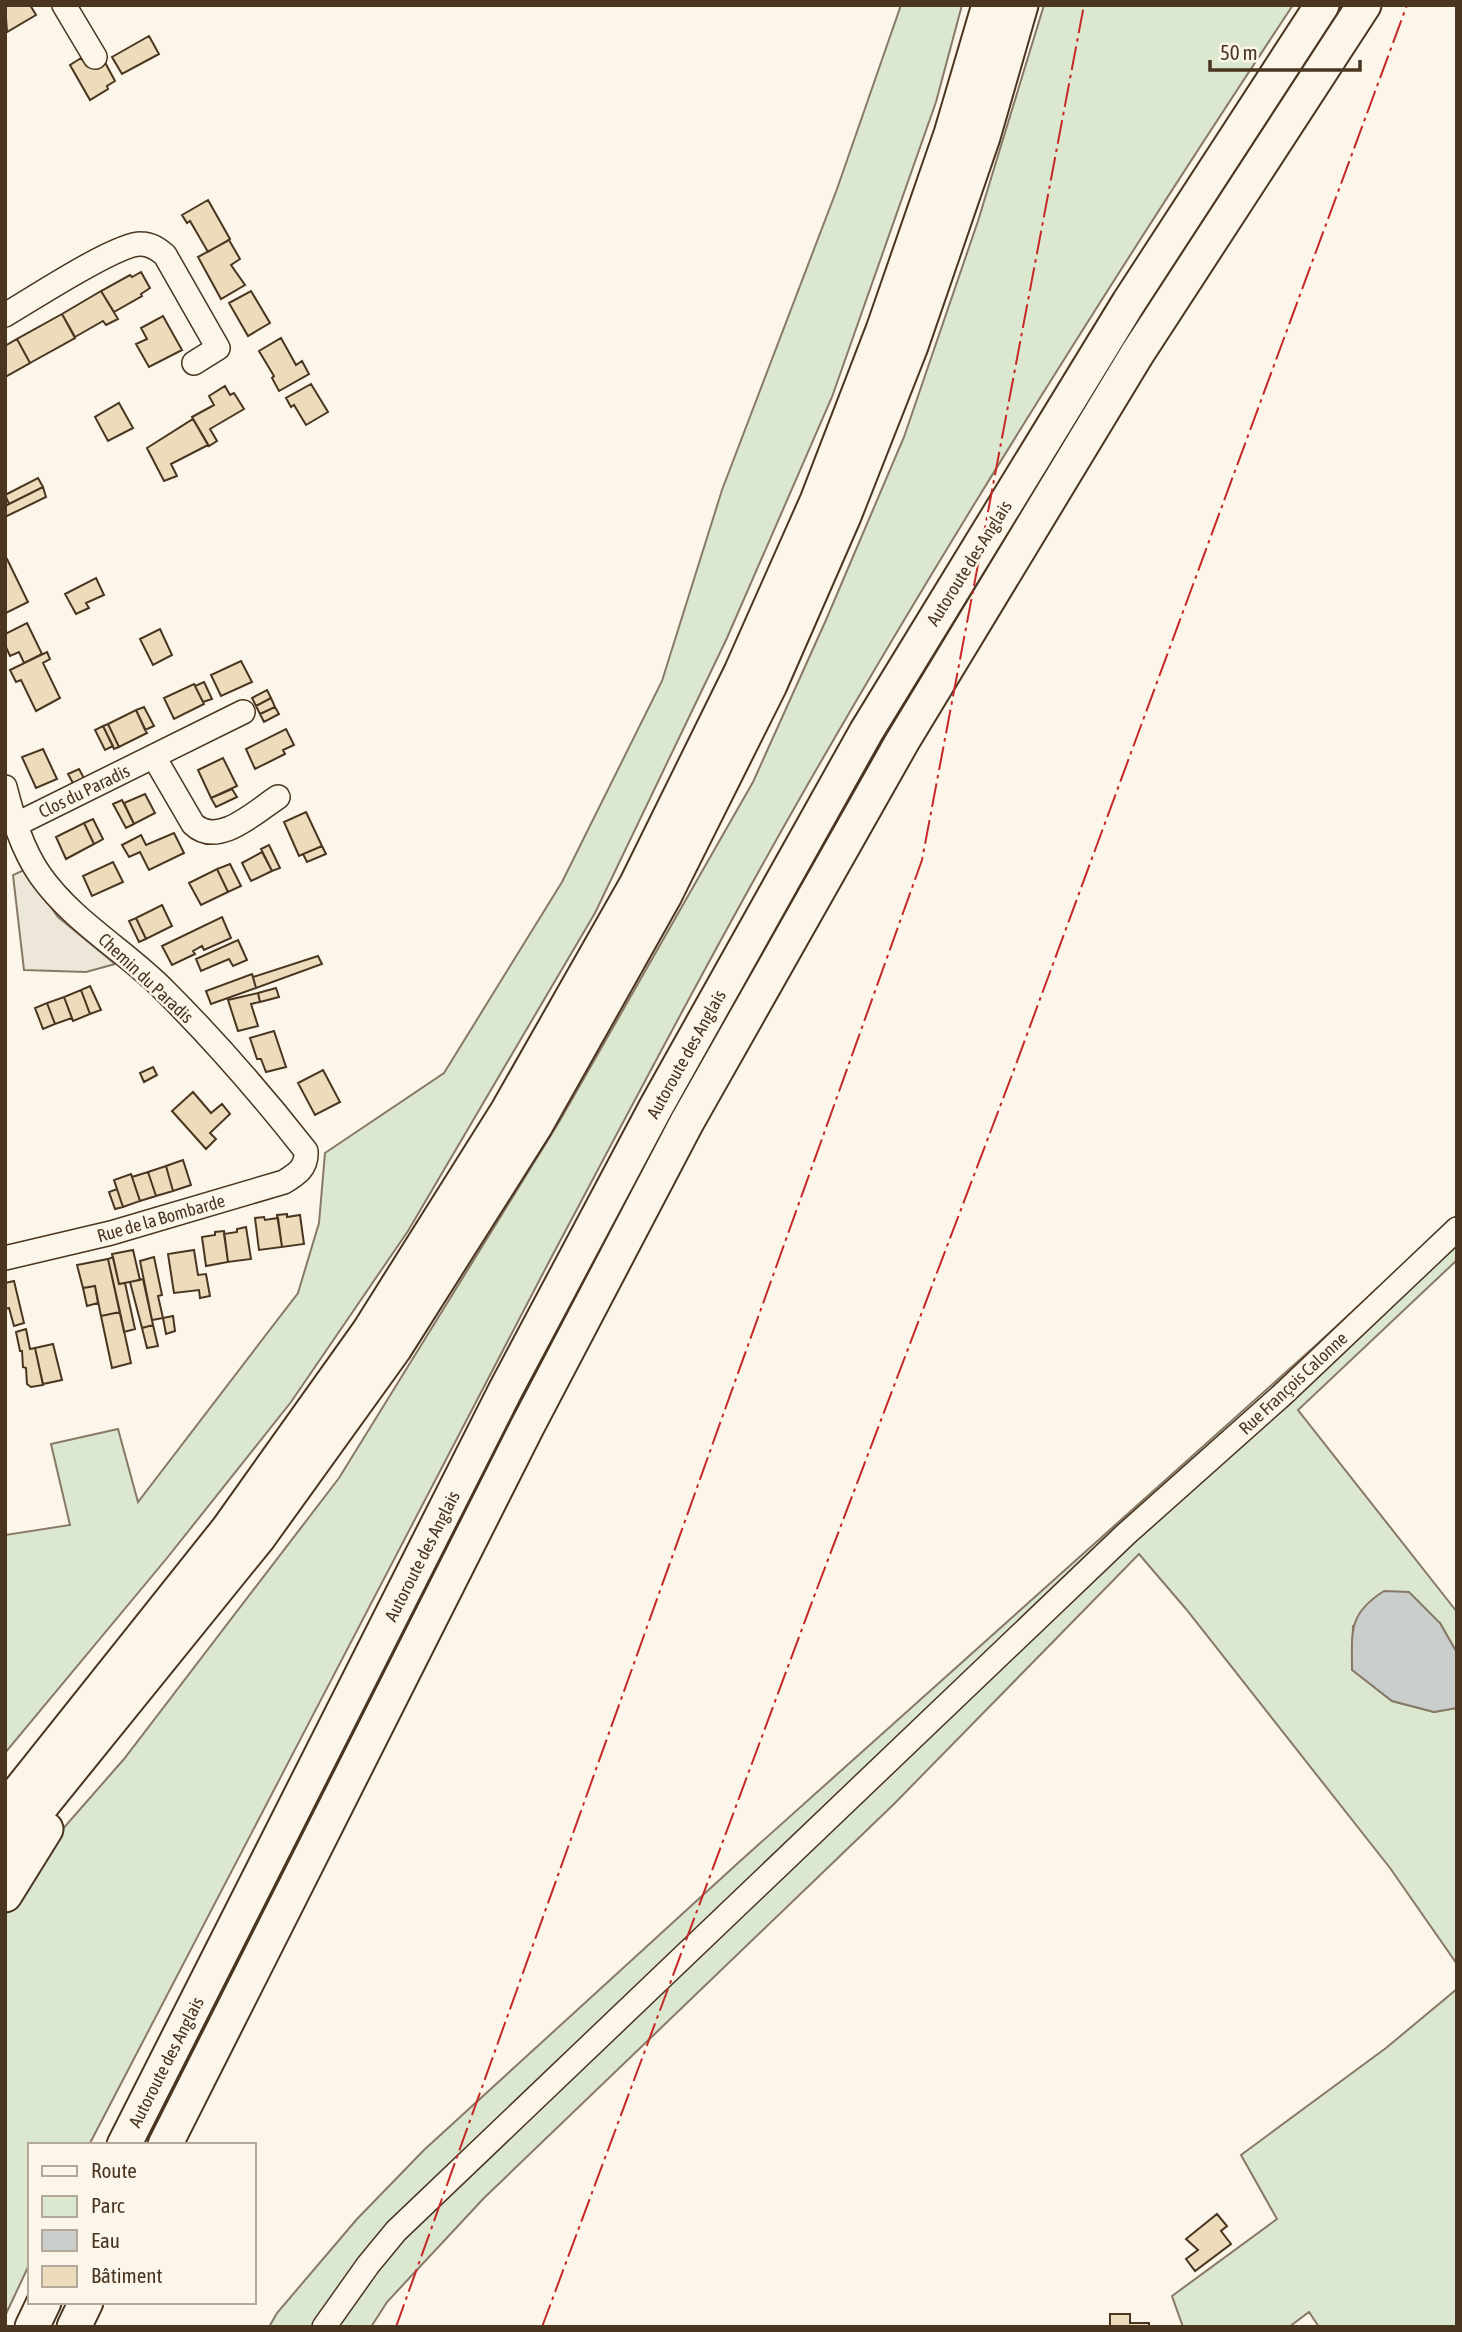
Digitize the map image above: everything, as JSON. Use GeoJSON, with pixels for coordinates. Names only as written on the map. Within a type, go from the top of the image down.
{"type":"FeatureCollection","features":[{"type":"Feature","properties":{"kind":"highway"},"geometry":{"type":"LineString","coordinates":[[5,1851],[77,1741],[369,1331],[508,1110],[636,885],[741,672],[817,501],[883,330],[951,134],[989,5]]}},
{"type":"Feature","properties":{"kind":"highway"},"geometry":{"type":"LineString","coordinates":[[5,1810],[77,1741],[259,1537],[395,1348],[536,1125],[664,897],[770,685],[844,516],[925,307],[983,137],[1021,5]]}},
{"type":"Feature","properties":{"kind":"highway","name":"Autoroute des Anglais"},"geometry":{"type":"LineString","coordinates":[[125,2143],[506,1389],[656,1107],[852,756],[1129,302],[1322,5]]}},
{"type":"Feature","properties":{"kind":"highway","name":"Autoroute des Anglais"},"geometry":{"type":"LineString","coordinates":[[167,2143],[521,1440],[694,1110],[916,719],[1137,354],[1364,5]]}},
{"type":"Feature","properties":{"kind":"highway"},"geometry":{"type":"LineString","coordinates":[[5,1783],[26,1760],[77,1741]]}},
{"type":"Feature","properties":{"kind":"highway"},"geometry":{"type":"LineString","coordinates":[[5,1895],[58,1810],[77,1741]]}},
{"type":"Feature","properties":{"kind":"highway"},"geometry":{"type":"LineString","coordinates":[[32,2327],[43,2304]]}},
{"type":"Feature","properties":{"kind":"highway"},"geometry":{"type":"LineString","coordinates":[[74,2327],[85,2304]]}},
{"type":"Feature","properties":{"kind":"street"},"geometry":{"type":"LineString","coordinates":[[64,5],[95,57]]}},
{"type":"Feature","properties":{"kind":"street"},"geometry":{"type":"LineString","coordinates":[[5,315],[118,249],[141,244],[152,246],[165,256],[218,348],[194,363]]}},
{"type":"Feature","properties":{"kind":"street","name":"Clos du Paradis"},"geometry":{"type":"LineString","coordinates":[[15,825],[243,712]]}},
{"type":"Feature","properties":{"kind":"street"},"geometry":{"type":"LineString","coordinates":[[154,757],[193,824],[200,831],[217,834],[224,831],[278,797]]}},
{"type":"Feature","properties":{"kind":"street","name":"Chemin du Paradis"},"geometry":{"type":"LineString","coordinates":[[5,787],[15,825],[40,874],[59,898],[164,990],[265,1100],[306,1151],[306,1158]]}},
{"type":"Feature","properties":{"kind":"street","name":"Rue de la Bombarde"},"geometry":{"type":"LineString","coordinates":[[5,1258],[111,1233],[284,1182],[299,1172],[306,1158]]}},
{"type":"Feature","properties":{"kind":"street","name":"Rue François Calonne"},"geometry":{"type":"LineString","coordinates":[[324,2327],[368,2264],[396,2231],[1126,1534],[1282,1395],[1457,1229]]}},
{"type":"Feature","properties":{"kind":"green space"},"geometry":{"type":"Polygon","coordinates":[[[901,5],[962,5],[936,102],[832,397],[727,638],[595,913],[408,1231],[291,1402],[167,1558],[5,1753],[5,1535],[70,1525],[51,1444],[118,1429],[138,1502],[298,1293],[319,1223],[325,1153],[444,1073],[562,882],[662,681],[722,490],[837,189],[901,5]]]}},
{"type":"Feature","properties":{"kind":"green space"},"geometry":{"type":"Polygon","coordinates":[[[1044,5],[1293,5],[1166,199],[981,493],[771,849],[493,1369],[90,2143],[28,2143],[28,2267],[5,2316],[5,1895],[124,1759],[339,1478],[559,1122],[753,782],[904,437],[978,221],[1044,5]]]}},
{"type":"Feature","properties":{"kind":"green space"},"geometry":{"type":"Polygon","coordinates":[[[1457,1215],[1457,1260],[1298,1410],[1457,1612],[1457,1653],[1440,1623],[1353,1626],[1352,1669],[1392,1701],[1434,1712],[1457,1708],[1457,1964],[1390,1868],[1186,1609],[1139,1554],[894,1804],[484,2198],[387,2302],[371,2327],[269,2327],[277,2313],[357,2219],[424,2150],[1457,1215]]]}},
{"type":"Feature","properties":{"kind":"green space"},"geometry":{"type":"Polygon","coordinates":[[[1457,1989],[1457,2327],[1319,2327],[1309,2312],[1289,2327],[1183,2327],[1172,2296],[1277,2219],[1241,2155],[1386,2048],[1457,1989]]]}},
{"type":"Feature","properties":{"kind":"shaded area"},"geometry":{"type":"Polygon","coordinates":[[[24,870],[58,917],[115,964],[86,972],[24,970],[13,875],[24,870]]]}},
{"type":"Feature","properties":{"kind":"water"},"geometry":{"type":"Polygon","coordinates":[[[1384,1591],[1409,1592],[1440,1623],[1457,1653],[1457,1708],[1434,1712],[1392,1701],[1352,1670],[1354,1624],[1372,1599],[1384,1591]]]}},
{"type":"Feature","properties":{"kind":"building"},"geometry":{"type":"Polygon","coordinates":[[[5,5],[30,5],[36,15],[7,32],[5,5]]]}},
{"type":"Feature","properties":{"kind":"building"},"geometry":{"type":"Polygon","coordinates":[[[149,36],[159,54],[122,74],[112,57],[149,36]]]}},
{"type":"Feature","properties":{"kind":"building"},"geometry":{"type":"Polygon","coordinates":[[[101,55],[115,81],[107,86],[108,89],[90,100],[70,65],[81,58],[87,66],[101,55]]]}},
{"type":"Feature","properties":{"kind":"building"},"geometry":{"type":"Polygon","coordinates":[[[208,200],[230,239],[208,252],[190,221],[187,223],[182,215],[208,200]]]}},
{"type":"Feature","properties":{"kind":"building"},"geometry":{"type":"Polygon","coordinates":[[[229,240],[240,259],[231,265],[245,285],[221,299],[198,257],[229,240]]]}},
{"type":"Feature","properties":{"kind":"building"},"geometry":{"type":"Polygon","coordinates":[[[141,272],[150,288],[141,294],[142,296],[114,312],[101,291],[141,272]]]}},
{"type":"Feature","properties":{"kind":"building"},"geometry":{"type":"Polygon","coordinates":[[[101,291],[118,319],[106,325],[103,321],[75,337],[62,314],[101,291]]]}},
{"type":"Feature","properties":{"kind":"building"},"geometry":{"type":"Polygon","coordinates":[[[251,291],[270,323],[248,336],[229,303],[251,291]]]}},
{"type":"Feature","properties":{"kind":"building"},"geometry":{"type":"Polygon","coordinates":[[[62,314],[75,338],[30,363],[17,339],[62,314]]]}},
{"type":"Feature","properties":{"kind":"building"},"geometry":{"type":"Polygon","coordinates":[[[163,316],[182,350],[149,367],[136,344],[147,339],[141,328],[163,316]]]}},
{"type":"Feature","properties":{"kind":"building"},"geometry":{"type":"Polygon","coordinates":[[[281,338],[296,365],[302,361],[309,374],[279,391],[272,378],[274,376],[259,351],[281,338]]]}},
{"type":"Feature","properties":{"kind":"building"},"geometry":{"type":"Polygon","coordinates":[[[17,339],[30,363],[5,377],[5,346],[17,339]]]}},
{"type":"Feature","properties":{"kind":"building"},"geometry":{"type":"Polygon","coordinates":[[[311,384],[328,412],[306,425],[294,405],[291,407],[286,398],[311,384]]]}},
{"type":"Feature","properties":{"kind":"building"},"geometry":{"type":"Polygon","coordinates":[[[225,386],[230,395],[234,393],[244,409],[210,429],[217,441],[209,446],[192,417],[214,405],[209,396],[225,386]]]}},
{"type":"Feature","properties":{"kind":"building"},"geometry":{"type":"Polygon","coordinates":[[[119,403],[133,428],[108,441],[95,417],[119,403]]]}},
{"type":"Feature","properties":{"kind":"building"},"geometry":{"type":"Polygon","coordinates":[[[193,419],[208,445],[171,464],[177,476],[164,481],[147,448],[193,419]]]}},
{"type":"Feature","properties":{"kind":"building"},"geometry":{"type":"Polygon","coordinates":[[[38,478],[43,487],[9,504],[5,495],[38,478]]]}},
{"type":"Feature","properties":{"kind":"building"},"geometry":{"type":"Polygon","coordinates":[[[43,487],[46,497],[5,517],[5,506],[43,487]]]}},
{"type":"Feature","properties":{"kind":"building"},"geometry":{"type":"Polygon","coordinates":[[[7,559],[28,602],[6,613],[5,560],[7,559]]]}},
{"type":"Feature","properties":{"kind":"building"},"geometry":{"type":"Polygon","coordinates":[[[96,578],[104,595],[86,603],[89,608],[76,614],[65,594],[96,578]]]}},
{"type":"Feature","properties":{"kind":"building"},"geometry":{"type":"Polygon","coordinates":[[[27,623],[42,654],[24,663],[19,652],[10,656],[5,645],[5,634],[27,623]]]}},
{"type":"Feature","properties":{"kind":"building"},"geometry":{"type":"Polygon","coordinates":[[[160,629],[172,655],[153,665],[140,639],[160,629]]]}},
{"type":"Feature","properties":{"kind":"building"},"geometry":{"type":"Polygon","coordinates":[[[47,652],[50,659],[43,663],[60,698],[36,711],[21,680],[16,682],[10,670],[47,652]]]}},
{"type":"Feature","properties":{"kind":"building"},"geometry":{"type":"Polygon","coordinates":[[[241,661],[252,682],[221,696],[211,675],[241,661]]]}},
{"type":"Feature","properties":{"kind":"building"},"geometry":{"type":"Polygon","coordinates":[[[204,682],[212,699],[203,702],[195,686],[204,682]]]}},
{"type":"Feature","properties":{"kind":"building"},"geometry":{"type":"Polygon","coordinates":[[[194,684],[204,704],[174,719],[164,698],[194,684]]]}},
{"type":"Feature","properties":{"kind":"building"},"geometry":{"type":"Polygon","coordinates":[[[267,690],[271,698],[256,706],[252,698],[267,690]]]}},
{"type":"Feature","properties":{"kind":"building"},"geometry":{"type":"Polygon","coordinates":[[[271,698],[275,707],[260,714],[256,706],[271,698]]]}},
{"type":"Feature","properties":{"kind":"building"},"geometry":{"type":"Polygon","coordinates":[[[144,707],[154,726],[145,730],[136,710],[144,707]]]}},
{"type":"Feature","properties":{"kind":"building"},"geometry":{"type":"Polygon","coordinates":[[[275,707],[279,714],[264,722],[260,714],[275,707]]]}},
{"type":"Feature","properties":{"kind":"building"},"geometry":{"type":"Polygon","coordinates":[[[136,710],[147,733],[119,747],[108,724],[136,710]]]}},
{"type":"Feature","properties":{"kind":"building"},"geometry":{"type":"Polygon","coordinates":[[[108,724],[119,747],[114,749],[103,726],[108,724]]]}},
{"type":"Feature","properties":{"kind":"building"},"geometry":{"type":"Polygon","coordinates":[[[103,726],[113,746],[105,750],[95,730],[103,726]]]}},
{"type":"Feature","properties":{"kind":"building"},"geometry":{"type":"Polygon","coordinates":[[[286,729],[294,745],[283,750],[285,754],[255,769],[246,749],[286,729]]]}},
{"type":"Feature","properties":{"kind":"building"},"geometry":{"type":"Polygon","coordinates":[[[43,749],[57,779],[36,788],[22,757],[43,749]]]}},
{"type":"Feature","properties":{"kind":"building"},"geometry":{"type":"Polygon","coordinates":[[[223,758],[237,786],[211,798],[198,770],[223,758]]]}},
{"type":"Feature","properties":{"kind":"building"},"geometry":{"type":"Polygon","coordinates":[[[79,769],[85,780],[74,785],[68,774],[79,769]]]}},
{"type":"Feature","properties":{"kind":"building"},"geometry":{"type":"Polygon","coordinates":[[[232,789],[237,797],[216,807],[211,798],[232,789]]]}},
{"type":"Feature","properties":{"kind":"building"},"geometry":{"type":"Polygon","coordinates":[[[145,794],[155,813],[134,824],[124,803],[145,794]]]}},
{"type":"Feature","properties":{"kind":"building"},"geometry":{"type":"Polygon","coordinates":[[[122,800],[134,824],[126,828],[113,804],[122,800]]]}},
{"type":"Feature","properties":{"kind":"building"},"geometry":{"type":"Polygon","coordinates":[[[306,812],[322,846],[299,856],[284,822],[306,812]]]}},
{"type":"Feature","properties":{"kind":"building"},"geometry":{"type":"Polygon","coordinates":[[[93,819],[103,839],[94,844],[84,823],[93,819]]]}},
{"type":"Feature","properties":{"kind":"building"},"geometry":{"type":"Polygon","coordinates":[[[84,823],[94,844],[66,859],[56,837],[84,823]]]}},
{"type":"Feature","properties":{"kind":"building"},"geometry":{"type":"Polygon","coordinates":[[[174,833],[184,853],[149,870],[140,852],[129,857],[122,845],[141,835],[146,845],[174,833]]]}},
{"type":"Feature","properties":{"kind":"building"},"geometry":{"type":"Polygon","coordinates":[[[269,845],[280,868],[272,871],[261,849],[269,845]]]}},
{"type":"Feature","properties":{"kind":"building"},"geometry":{"type":"Polygon","coordinates":[[[322,846],[326,854],[307,862],[303,854],[322,846]]]}},
{"type":"Feature","properties":{"kind":"building"},"geometry":{"type":"Polygon","coordinates":[[[262,852],[272,871],[251,881],[242,863],[262,852]]]}},
{"type":"Feature","properties":{"kind":"building"},"geometry":{"type":"Polygon","coordinates":[[[113,862],[123,882],[92,896],[83,876],[113,862]]]}},
{"type":"Feature","properties":{"kind":"building"},"geometry":{"type":"Polygon","coordinates":[[[230,864],[241,886],[228,892],[217,869],[230,864]]]}},
{"type":"Feature","properties":{"kind":"building"},"geometry":{"type":"Polygon","coordinates":[[[217,869],[228,892],[201,905],[189,883],[217,869]]]}},
{"type":"Feature","properties":{"kind":"building"},"geometry":{"type":"Polygon","coordinates":[[[162,905],[172,926],[146,939],[136,918],[162,905]]]}},
{"type":"Feature","properties":{"kind":"building"},"geometry":{"type":"Polygon","coordinates":[[[222,917],[231,938],[204,950],[202,946],[193,951],[195,954],[172,965],[162,946],[222,917]]]}},
{"type":"Feature","properties":{"kind":"building"},"geometry":{"type":"Polygon","coordinates":[[[136,918],[146,939],[139,942],[129,921],[136,918]]]}},
{"type":"Feature","properties":{"kind":"building"},"geometry":{"type":"Polygon","coordinates":[[[238,940],[247,960],[233,966],[229,959],[201,971],[196,959],[238,940]]]}},
{"type":"Feature","properties":{"kind":"building"},"geometry":{"type":"Polygon","coordinates":[[[318,956],[322,964],[256,988],[253,977],[318,956]]]}},
{"type":"Feature","properties":{"kind":"building"},"geometry":{"type":"Polygon","coordinates":[[[252,974],[256,988],[211,1004],[206,991],[252,974]]]}},
{"type":"Feature","properties":{"kind":"building"},"geometry":{"type":"Polygon","coordinates":[[[90,986],[101,1010],[90,1014],[81,990],[90,986]]]}},
{"type":"Feature","properties":{"kind":"building"},"geometry":{"type":"Polygon","coordinates":[[[276,988],[279,997],[260,1002],[258,993],[276,988]]]}},
{"type":"Feature","properties":{"kind":"building"},"geometry":{"type":"Polygon","coordinates":[[[81,990],[90,1014],[73,1021],[64,997],[81,990]]]}},
{"type":"Feature","properties":{"kind":"building"},"geometry":{"type":"Polygon","coordinates":[[[258,993],[260,1002],[251,1004],[258,1026],[238,1031],[228,1000],[258,993]]]}},
{"type":"Feature","properties":{"kind":"building"},"geometry":{"type":"Polygon","coordinates":[[[64,997],[72,1018],[55,1024],[47,1003],[64,997]]]}},
{"type":"Feature","properties":{"kind":"building"},"geometry":{"type":"Polygon","coordinates":[[[47,1003],[55,1024],[43,1029],[35,1008],[47,1003]]]}},
{"type":"Feature","properties":{"kind":"building"},"geometry":{"type":"Polygon","coordinates":[[[274,1031],[286,1067],[266,1072],[261,1059],[257,1059],[250,1038],[274,1031]]]}},
{"type":"Feature","properties":{"kind":"building"},"geometry":{"type":"Polygon","coordinates":[[[153,1067],[157,1075],[144,1082],[140,1073],[153,1067]]]}},
{"type":"Feature","properties":{"kind":"building"},"geometry":{"type":"Polygon","coordinates":[[[323,1070],[340,1102],[315,1115],[298,1083],[323,1070]]]}},
{"type":"Feature","properties":{"kind":"building"},"geometry":{"type":"Polygon","coordinates":[[[193,1092],[211,1113],[222,1104],[230,1114],[210,1133],[216,1139],[206,1149],[172,1111],[193,1092]]]}},
{"type":"Feature","properties":{"kind":"building"},"geometry":{"type":"Polygon","coordinates":[[[183,1160],[191,1185],[173,1191],[166,1166],[183,1160]]]}},
{"type":"Feature","properties":{"kind":"building"},"geometry":{"type":"Polygon","coordinates":[[[166,1166],[173,1191],[156,1196],[148,1172],[166,1166]]]}},
{"type":"Feature","properties":{"kind":"building"},"geometry":{"type":"Polygon","coordinates":[[[148,1172],[156,1196],[140,1201],[132,1177],[148,1172]]]}},
{"type":"Feature","properties":{"kind":"building"},"geometry":{"type":"Polygon","coordinates":[[[131,1174],[140,1201],[123,1207],[114,1180],[131,1174]]]}},
{"type":"Feature","properties":{"kind":"building"},"geometry":{"type":"Polygon","coordinates":[[[117,1189],[123,1207],[115,1209],[109,1192],[117,1189]]]}},
{"type":"Feature","properties":{"kind":"building"},"geometry":{"type":"Polygon","coordinates":[[[287,1214],[287,1217],[300,1215],[304,1244],[282,1247],[277,1215],[287,1214]]]}},
{"type":"Feature","properties":{"kind":"building"},"geometry":{"type":"Polygon","coordinates":[[[264,1217],[265,1220],[278,1218],[282,1247],[259,1250],[255,1218],[264,1217]]]}},
{"type":"Feature","properties":{"kind":"building"},"geometry":{"type":"Polygon","coordinates":[[[246,1227],[251,1259],[228,1262],[224,1234],[246,1227]]]}},
{"type":"Feature","properties":{"kind":"building"},"geometry":{"type":"Polygon","coordinates":[[[224,1231],[228,1262],[206,1266],[202,1237],[224,1231]]]}},
{"type":"Feature","properties":{"kind":"building"},"geometry":{"type":"Polygon","coordinates":[[[133,1250],[140,1280],[119,1284],[112,1254],[133,1250]]]}},
{"type":"Feature","properties":{"kind":"building"},"geometry":{"type":"Polygon","coordinates":[[[194,1250],[198,1275],[206,1274],[210,1296],[200,1298],[199,1290],[174,1293],[168,1254],[194,1250]]]}},
{"type":"Feature","properties":{"kind":"building"},"geometry":{"type":"Polygon","coordinates":[[[113,1257],[119,1284],[125,1283],[135,1329],[124,1332],[108,1259],[113,1257]]]}},
{"type":"Feature","properties":{"kind":"building"},"geometry":{"type":"Polygon","coordinates":[[[154,1257],[162,1295],[158,1296],[163,1318],[152,1320],[140,1261],[154,1257]]]}},
{"type":"Feature","properties":{"kind":"building"},"geometry":{"type":"Polygon","coordinates":[[[108,1259],[120,1312],[101,1316],[95,1286],[83,1288],[77,1265],[108,1259]]]}},
{"type":"Feature","properties":{"kind":"building"},"geometry":{"type":"Polygon","coordinates":[[[143,1279],[153,1325],[142,1328],[130,1282],[143,1279]]]}},
{"type":"Feature","properties":{"kind":"building"},"geometry":{"type":"Polygon","coordinates":[[[14,1281],[24,1323],[14,1326],[9,1308],[5,1309],[5,1283],[14,1281]]]}},
{"type":"Feature","properties":{"kind":"building"},"geometry":{"type":"Polygon","coordinates":[[[95,1286],[98,1303],[87,1306],[83,1288],[95,1286]]]}},
{"type":"Feature","properties":{"kind":"building"},"geometry":{"type":"Polygon","coordinates":[[[120,1312],[131,1363],[112,1368],[101,1316],[120,1312]]]}},
{"type":"Feature","properties":{"kind":"building"},"geometry":{"type":"Polygon","coordinates":[[[173,1316],[175,1331],[166,1334],[163,1318],[173,1316]]]}},
{"type":"Feature","properties":{"kind":"building"},"geometry":{"type":"Polygon","coordinates":[[[153,1325],[158,1346],[147,1348],[142,1328],[153,1325]]]}},
{"type":"Feature","properties":{"kind":"building"},"geometry":{"type":"Polygon","coordinates":[[[26,1329],[30,1349],[35,1348],[43,1385],[31,1387],[27,1384],[26,1368],[23,1367],[22,1351],[16,1332],[26,1329]]]}},
{"type":"Feature","properties":{"kind":"building"},"geometry":{"type":"Polygon","coordinates":[[[53,1344],[62,1380],[43,1384],[35,1348],[53,1344]]]}},
{"type":"Feature","properties":{"kind":"building"},"geometry":{"type":"Polygon","coordinates":[[[1217,2214],[1227,2226],[1221,2231],[1231,2244],[1195,2271],[1186,2259],[1198,2250],[1186,2239],[1217,2214]]]}},
{"type":"Feature","properties":{"kind":"building"},"geometry":{"type":"Polygon","coordinates":[[[1110,2314],[1130,2314],[1130,2323],[1149,2323],[1149,2327],[1110,2327],[1110,2314]]]}},
{"type":"Feature","properties":{"kind":"power"},"geometry":{"type":"LineString","coordinates":[[396,2327],[922,860],[1084,5]]}},
{"type":"Feature","properties":{"kind":"power"},"geometry":{"type":"LineString","coordinates":[[542,2327],[1012,1075],[1407,5]]}}]}
